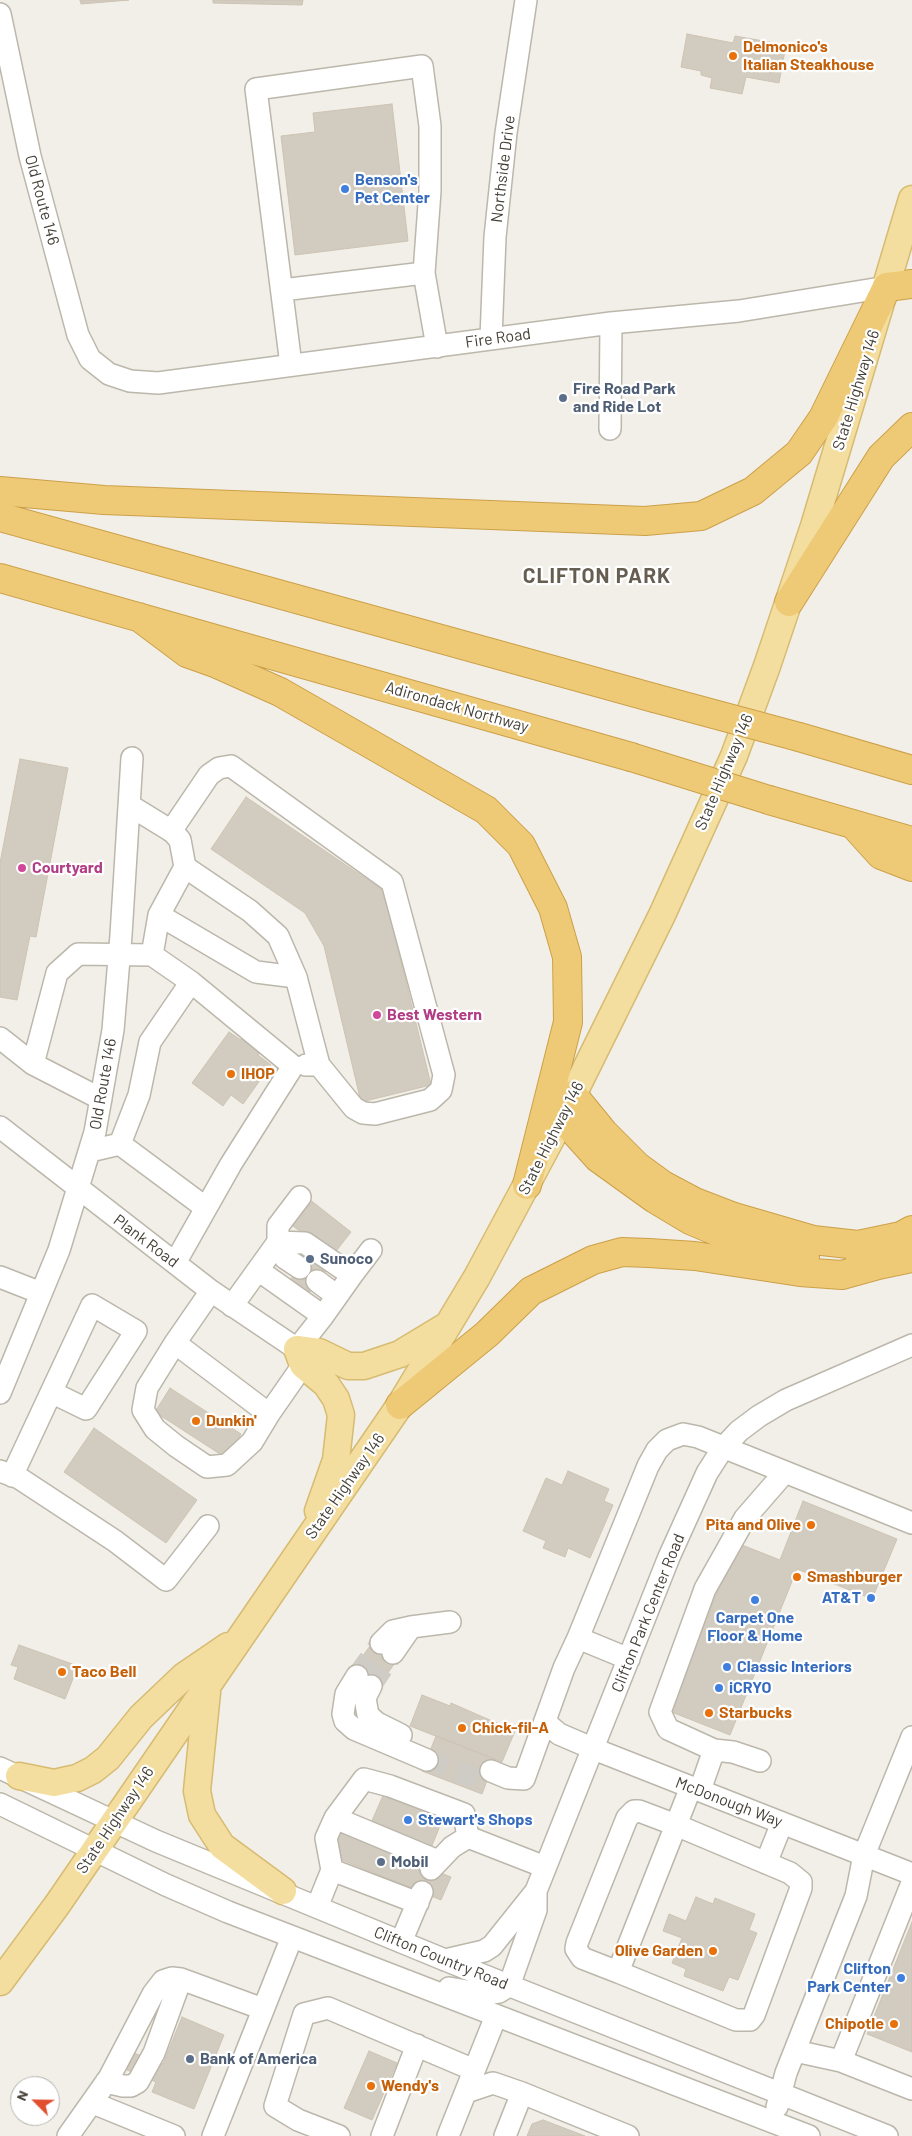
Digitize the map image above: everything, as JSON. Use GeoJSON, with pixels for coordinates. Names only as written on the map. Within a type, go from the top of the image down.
{"type":"FeatureCollection","features":[{"type":"Feature","properties":{"kind":"highway"},"geometry":{"type":"LineString","coordinates":[[0,491],[104,500],[645,521],[701,516],[753,491],[799,453],[824,418],[899,285]]}},
{"type":"Feature","properties":{"kind":"highway"},"geometry":{"type":"LineString","coordinates":[[789,602],[881,457],[912,427]]}},
{"type":"Feature","properties":{"kind":"highway"},"geometry":{"type":"LineString","coordinates":[[0,517],[835,747],[912,770]]}},
{"type":"Feature","properties":{"kind":"highway","name":"Adirondack Northway"},"geometry":{"type":"LineString","coordinates":[[0,578],[631,757],[769,800],[912,841]]}},
{"type":"Feature","properties":{"kind":"highway"},"geometry":{"type":"LineString","coordinates":[[139,617],[187,652],[280,692],[486,810],[520,845],[553,908],[567,957],[568,1022],[527,1185]]}},
{"type":"Feature","properties":{"kind":"highway"},"geometry":{"type":"LineString","coordinates":[[835,747],[912,761]]}},
{"type":"Feature","properties":{"kind":"highway"},"geometry":{"type":"LineString","coordinates":[[853,824],[881,855],[912,867]]}},
{"type":"Feature","properties":{"kind":"highway"},"geometry":{"type":"LineString","coordinates":[[567,1106],[604,1133],[636,1166],[663,1185],[695,1202],[734,1217],[814,1240],[858,1245],[901,1236],[912,1230]]}},
{"type":"Feature","properties":{"kind":"highway"},"geometry":{"type":"LineString","coordinates":[[567,1106],[598,1158],[655,1200],[690,1220],[730,1237],[828,1263],[878,1265]]}},
{"type":"Feature","properties":{"kind":"highway"},"geometry":{"type":"LineString","coordinates":[[400,1404],[486,1334],[531,1291],[593,1260],[622,1252],[649,1252],[694,1256],[800,1272],[842,1275],[912,1258]]}},
{"type":"Feature","properties":{"kind":"main road","name":"State Highway 146"},"geometry":{"type":"LineString","coordinates":[[0,1982],[208,1686],[400,1404],[451,1322],[527,1185],[662,915],[734,756],[789,602],[843,434],[899,285],[912,199]]}},
{"type":"Feature","properties":{"kind":"main road"},"geometry":{"type":"LineString","coordinates":[[309,1538],[336,1460],[341,1415],[336,1399],[326,1384],[300,1357],[319,1352],[348,1366],[364,1366],[400,1354],[451,1322]]}},
{"type":"Feature","properties":{"kind":"main road"},"geometry":{"type":"LineString","coordinates":[[10,1772],[54,1783],[78,1778],[93,1770],[108,1758],[141,1717],[184,1676],[239,1639]]}},
{"type":"Feature","properties":{"kind":"main road"},"geometry":{"type":"LineString","coordinates":[[208,1686],[197,1785],[202,1815],[222,1846],[283,1891]]}},
{"type":"Feature","properties":{"kind":"street","name":"Northside Drive"},"geometry":{"type":"LineString","coordinates":[[491,338],[495,237],[506,133],[526,0]]}},
{"type":"Feature","properties":{"kind":"street","name":"Old Route 146"},"geometry":{"type":"LineString","coordinates":[[0,14],[30,156],[78,335],[90,359],[109,374]]}},
{"type":"Feature","properties":{"kind":"street"},"geometry":{"type":"LineString","coordinates":[[291,365],[256,89],[422,66],[430,126],[430,191],[424,273],[437,347]]}},
{"type":"Feature","properties":{"kind":"street"},"geometry":{"type":"LineString","coordinates":[[282,290],[424,273]]}},
{"type":"Feature","properties":{"kind":"street","name":"Fire Road"},"geometry":{"type":"LineString","coordinates":[[109,374],[130,381],[158,384],[437,347],[491,338],[611,323],[739,311],[899,285]]}},
{"type":"Feature","properties":{"kind":"street"},"geometry":{"type":"LineString","coordinates":[[610,429],[611,323]]}},
{"type":"Feature","properties":{"kind":"street","name":"Old Route 146"},"geometry":{"type":"LineString","coordinates":[[0,1393],[59,1250],[90,1151],[101,1099],[113,1030],[132,758]]}},
{"type":"Feature","properties":{"kind":"street"},"geometry":{"type":"LineString","coordinates":[[171,831],[209,775],[219,768],[230,766],[392,882],[444,1075],[440,1090],[430,1100],[375,1114],[363,1114],[354,1108],[319,1065],[296,977],[286,950],[270,928],[184,867]]}},
{"type":"Feature","properties":{"kind":"street"},"geometry":{"type":"LineString","coordinates":[[129,805],[171,831],[180,840],[184,867],[159,915],[152,954]]}},
{"type":"Feature","properties":{"kind":"street"},"geometry":{"type":"LineString","coordinates":[[159,915],[256,972],[296,977]]}},
{"type":"Feature","properties":{"kind":"street"},"geometry":{"type":"LineString","coordinates":[[33,1064],[57,972],[78,954],[119,956],[152,954],[192,982],[293,1066],[319,1065]]}},
{"type":"Feature","properties":{"kind":"street"},"geometry":{"type":"LineString","coordinates":[[120,1144],[139,1094],[150,1042],[192,982]]}},
{"type":"Feature","properties":{"kind":"street"},"geometry":{"type":"LineString","coordinates":[[0,1038],[33,1064],[101,1099]]}},
{"type":"Feature","properties":{"kind":"street"},"geometry":{"type":"LineString","coordinates":[[175,1263],[206,1208],[293,1066]]}},
{"type":"Feature","properties":{"kind":"street","name":"Plank Road"},"geometry":{"type":"LineString","coordinates":[[0,1127],[78,1190],[300,1357]]}},
{"type":"Feature","properties":{"kind":"street"},"geometry":{"type":"LineString","coordinates":[[90,1151],[120,1144],[206,1208]]}},
{"type":"Feature","properties":{"kind":"street"},"geometry":{"type":"LineString","coordinates":[[300,1197],[278,1226],[278,1242],[285,1258],[300,1268]]}},
{"type":"Feature","properties":{"kind":"street"},"geometry":{"type":"LineString","coordinates":[[232,1306],[278,1242]]}},
{"type":"Feature","properties":{"kind":"street"},"geometry":{"type":"LineString","coordinates":[[278,1242],[305,1243],[352,1275]]}},
{"type":"Feature","properties":{"kind":"street"},"geometry":{"type":"LineString","coordinates":[[212,1291],[175,1343],[147,1388],[143,1410],[155,1429],[207,1467],[227,1465],[252,1442],[323,1316],[370,1250]]}},
{"type":"Feature","properties":{"kind":"street"},"geometry":{"type":"LineString","coordinates":[[258,1270],[323,1316]]}},
{"type":"Feature","properties":{"kind":"street"},"geometry":{"type":"LineString","coordinates":[[0,1276],[41,1293]]}},
{"type":"Feature","properties":{"kind":"street"},"geometry":{"type":"LineString","coordinates":[[317,1281],[337,1296]]}},
{"type":"Feature","properties":{"kind":"street"},"geometry":{"type":"LineString","coordinates":[[53,1393],[86,1409],[136,1331],[92,1305],[53,1393],[6,1473],[115,1541],[166,1580],[208,1526]]}},
{"type":"Feature","properties":{"kind":"street"},"geometry":{"type":"LineString","coordinates":[[175,1343],[269,1414]]}},
{"type":"Feature","properties":{"kind":"street","name":"Clifton Park Center Road"},"geometry":{"type":"LineString","coordinates":[[509,1986],[536,1910],[536,1891],[545,1867],[594,1749],[669,1557],[707,1473],[723,1448],[739,1431],[759,1416],[786,1400],[912,1345]]}},
{"type":"Feature","properties":{"kind":"street"},"geometry":{"type":"LineString","coordinates":[[488,1776],[524,1779],[578,1638],[648,1466],[657,1450],[668,1440],[683,1434],[698,1437],[912,1523]]}},
{"type":"Feature","properties":{"kind":"street"},"geometry":{"type":"LineString","coordinates":[[760,1761],[733,1752],[714,1750],[668,1729],[660,1712],[706,1589],[745,1518],[785,1472]]}},
{"type":"Feature","properties":{"kind":"street"},"geometry":{"type":"LineString","coordinates":[[387,1648],[411,1627],[450,1622]]}},
{"type":"Feature","properties":{"kind":"street"},"geometry":{"type":"LineString","coordinates":[[578,1638],[629,1659]]}},
{"type":"Feature","properties":{"kind":"street"},"geometry":{"type":"LineString","coordinates":[[364,1681],[368,1715],[384,1728],[429,1754]]}},
{"type":"Feature","properties":{"kind":"street","name":"McDonough Way"},"geometry":{"type":"LineString","coordinates":[[545,1722],[559,1734],[594,1749],[912,1874]]}},
{"type":"Feature","properties":{"kind":"street"},"geometry":{"type":"LineString","coordinates":[[770,2129],[795,2051],[856,1896],[864,1855],[912,1737]]}},
{"type":"Feature","properties":{"kind":"street"},"geometry":{"type":"LineString","coordinates":[[618,1972],[676,1825],[696,1789],[714,1750]]}},
{"type":"Feature","properties":{"kind":"street","name":"Clifton Country Road"},"geometry":{"type":"LineString","coordinates":[[10,1772],[113,1821],[283,1891],[317,1907],[509,1986],[887,2136]]}},
{"type":"Feature","properties":{"kind":"street"},"geometry":{"type":"LineString","coordinates":[[317,1907],[332,1870],[326,1838],[335,1818],[364,1779],[390,1786],[464,1814],[468,1837]]}},
{"type":"Feature","properties":{"kind":"street","name":"Clifton Country Road"},"geometry":{"type":"LineString","coordinates":[[0,1804],[166,1885],[292,1937],[496,2016],[770,2129],[809,2136]]}},
{"type":"Feature","properties":{"kind":"street"},"geometry":{"type":"LineString","coordinates":[[634,1811],[676,1825],[766,1863],[797,1878],[801,1882],[801,1888],[750,2020],[736,2020],[582,1958],[576,1949],[627,1818],[634,1811]]}},
{"type":"Feature","properties":{"kind":"street"},"geometry":{"type":"LineString","coordinates":[[335,1818],[435,1865],[452,1847],[468,1837]]}},
{"type":"Feature","properties":{"kind":"street"},"geometry":{"type":"LineString","coordinates":[[766,1863],[782,1823]]}},
{"type":"Feature","properties":{"kind":"street"},"geometry":{"type":"LineString","coordinates":[[468,1837],[545,1867]]}},
{"type":"Feature","properties":{"kind":"street"},"geometry":{"type":"LineString","coordinates":[[332,1870],[420,1897],[402,1942]]}},
{"type":"Feature","properties":{"kind":"street"},"geometry":{"type":"LineString","coordinates":[[841,2061],[912,1883]]}},
{"type":"Feature","properties":{"kind":"street"},"geometry":{"type":"LineString","coordinates":[[445,1960],[484,1951],[492,1946],[536,1891]]}},
{"type":"Feature","properties":{"kind":"street"},"geometry":{"type":"LineString","coordinates":[[213,2136],[292,1937]]}},
{"type":"Feature","properties":{"kind":"street"},"geometry":{"type":"LineString","coordinates":[[68,2136],[106,2082],[158,1986],[163,1981],[172,1978],[181,1979],[263,2009]]}},
{"type":"Feature","properties":{"kind":"street"},"geometry":{"type":"LineString","coordinates":[[106,2082],[132,2086],[138,2082],[154,2053],[181,1979]]}},
{"type":"Feature","properties":{"kind":"street"},"geometry":{"type":"LineString","coordinates":[[421,1986],[485,1994],[499,1992],[509,1986]]}},
{"type":"Feature","properties":{"kind":"street"},"geometry":{"type":"LineString","coordinates":[[339,2136],[298,2120],[275,2106],[304,2014],[328,2008],[417,2044],[474,2070]]}},
{"type":"Feature","properties":{"kind":"street"},"geometry":{"type":"LineString","coordinates":[[448,2136],[496,2016]]}},
{"type":"Feature","properties":{"kind":"street"},"geometry":{"type":"LineString","coordinates":[[382,2136],[392,2114],[417,2044]]}},
{"type":"Feature","properties":{"kind":"street"},"geometry":{"type":"LineString","coordinates":[[795,2051],[841,2061],[912,2088]]}},
{"type":"Feature","properties":{"kind":"street"},"geometry":{"type":"LineString","coordinates":[[466,2092],[493,2083],[628,2136]]}},
{"type":"Feature","properties":{"kind":"street"},"geometry":{"type":"LineString","coordinates":[[505,2136],[522,2093]]}},
{"type":"Feature","properties":{"kind":"street"},"geometry":{"type":"LineString","coordinates":[[93,2103],[174,2136]]}},
{"type":"Feature","properties":{"kind":"building"},"geometry":{"type":"Polygon","coordinates":[[[80,0],[129,0],[81,4],[80,0]]]}},
{"type":"Feature","properties":{"kind":"building"},"geometry":{"type":"Polygon","coordinates":[[[213,0],[303,0],[302,5],[213,3],[213,0]]]}},
{"type":"Feature","properties":{"kind":"building","name":"Delmonico's Italian Steakhouse"},"geometry":{"type":"Polygon","coordinates":[[[687,34],[733,43],[735,36],[786,45],[779,83],[746,77],[742,94],[710,88],[712,78],[701,75],[701,71],[681,67],[687,34]]]}},
{"type":"Feature","properties":{"kind":"building","name":"Benson's Pet Center"},"geometry":{"type":"Polygon","coordinates":[[[392,104],[408,241],[295,255],[281,136],[315,132],[313,113],[392,104]]]}},
{"type":"Feature","properties":{"kind":"building"},"geometry":{"type":"Polygon","coordinates":[[[20,759],[68,768],[36,937],[30,936],[17,1000],[0,997],[0,863],[20,759]]]}},
{"type":"Feature","properties":{"kind":"building","name":"Best Western"},"geometry":{"type":"Polygon","coordinates":[[[246,797],[384,891],[431,1085],[361,1102],[324,946],[305,913],[211,849],[246,797]]]}},
{"type":"Feature","properties":{"kind":"building","name":"IHOP"},"geometry":{"type":"Polygon","coordinates":[[[229,1032],[241,1040],[247,1032],[265,1045],[258,1055],[271,1065],[243,1104],[231,1095],[223,1106],[192,1083],[229,1032]]]}},
{"type":"Feature","properties":{"kind":"building"},"geometry":{"type":"Polygon","coordinates":[[[309,1199],[351,1232],[333,1255],[290,1224],[309,1199]]]}},
{"type":"Feature","properties":{"kind":"building"},"geometry":{"type":"Polygon","coordinates":[[[312,1251],[330,1265],[306,1297],[288,1283],[312,1251]]]}},
{"type":"Feature","properties":{"kind":"building"},"geometry":{"type":"Polygon","coordinates":[[[170,1388],[241,1434],[226,1458],[155,1412],[170,1388]]]}},
{"type":"Feature","properties":{"kind":"building"},"geometry":{"type":"Polygon","coordinates":[[[94,1428],[197,1500],[166,1543],[64,1472],[94,1428]]]}},
{"type":"Feature","properties":{"kind":"building"},"geometry":{"type":"Polygon","coordinates":[[[568,1471],[609,1489],[604,1501],[613,1505],[590,1558],[568,1548],[565,1557],[543,1548],[546,1541],[523,1531],[546,1478],[562,1485],[568,1471]]]}},
{"type":"Feature","properties":{"kind":"building"},"geometry":{"type":"Polygon","coordinates":[[[803,1501],[897,1539],[872,1599],[797,1569],[730,1735],[669,1711],[737,1543],[780,1560],[803,1501]]]}},
{"type":"Feature","properties":{"kind":"building"},"geometry":{"type":"Polygon","coordinates":[[[375,1639],[399,1657],[376,1690],[352,1671],[375,1639]]]}},
{"type":"Feature","properties":{"kind":"building"},"geometry":{"type":"Polygon","coordinates":[[[19,1645],[78,1666],[65,1699],[14,1679],[18,1667],[11,1665],[19,1645]]]}},
{"type":"Feature","properties":{"kind":"building","name":"Chick-fil-A"},"geometry":{"type":"Polygon","coordinates":[[[422,1695],[450,1706],[451,1703],[515,1731],[502,1762],[410,1726],[422,1695]]]}},
{"type":"Feature","properties":{"kind":"building"},"geometry":{"type":"Polygon","coordinates":[[[436,1736],[495,1759],[482,1794],[422,1771],[436,1736]]]}},
{"type":"Feature","properties":{"kind":"building","name":"Stewart's Shops"},"geometry":{"type":"Polygon","coordinates":[[[385,1791],[444,1816],[431,1848],[371,1823],[385,1791]]]}},
{"type":"Feature","properties":{"kind":"building","name":"Mobil"},"geometry":{"type":"Polygon","coordinates":[[[340,1832],[451,1877],[441,1900],[330,1855],[340,1832]]]}},
{"type":"Feature","properties":{"kind":"building","name":"Olive Garden"},"geometry":{"type":"Polygon","coordinates":[[[696,1897],[713,1904],[715,1898],[755,1914],[749,1930],[757,1933],[738,1980],[729,1977],[723,1991],[684,1976],[686,1969],[672,1963],[682,1938],[663,1931],[669,1914],[686,1921],[696,1897]]]}},
{"type":"Feature","properties":{"kind":"building","name":"Clifton Park Center"},"geometry":{"type":"Polygon","coordinates":[[[912,1922],[912,2052],[867,2034],[912,1922]]]}},
{"type":"Feature","properties":{"kind":"building","name":"Bank of America"},"geometry":{"type":"Polygon","coordinates":[[[182,2017],[224,2035],[194,2109],[152,2092],[156,2082],[127,2070],[134,2053],[163,2064],[182,2017]]]}},
{"type":"Feature","properties":{"kind":"building","name":"Wendy's"},"geometry":{"type":"Polygon","coordinates":[[[369,2051],[397,2063],[372,2120],[344,2108],[369,2051]]]}},
{"type":"Feature","properties":{"kind":"building"},"geometry":{"type":"Polygon","coordinates":[[[543,2120],[585,2136],[527,2136],[532,2124],[543,2120]]]}},
{"type":"Feature","properties":{"kind":"tunnel"},"geometry":{"type":"LineString","coordinates":[[357,1676],[381,1643]]}},
{"type":"Feature","properties":{"kind":"tunnel"},"geometry":{"type":"LineString","coordinates":[[371,1686],[393,1653]]}},
{"type":"Feature","properties":{"kind":"tunnel"},"geometry":{"type":"LineString","coordinates":[[427,1760],[486,1782]]}},
{"type":"Feature","properties":{"kind":"place","name":"Delmonico's Italian Steakhouse"},"geometry":{"type":"Point","coordinates":[733,56]}},
{"type":"Feature","properties":{"kind":"place","name":"Benson's Pet Center"},"geometry":{"type":"Point","coordinates":[345,189]}},
{"type":"Feature","properties":{"kind":"place","name":"Fire Road Park and Ride Lot"},"geometry":{"type":"Point","coordinates":[563,398]}},
{"type":"Feature","properties":{"kind":"place","name":"Courtyard"},"geometry":{"type":"Point","coordinates":[22,868]}},
{"type":"Feature","properties":{"kind":"place","name":"Best Western"},"geometry":{"type":"Point","coordinates":[377,1015]}},
{"type":"Feature","properties":{"kind":"place","name":"IHOP"},"geometry":{"type":"Point","coordinates":[231,1074]}},
{"type":"Feature","properties":{"kind":"place","name":"Sunoco"},"geometry":{"type":"Point","coordinates":[310,1259]}},
{"type":"Feature","properties":{"kind":"place","name":"Dunkin'"},"geometry":{"type":"Point","coordinates":[196,1421]}},
{"type":"Feature","properties":{"kind":"place","name":"Pita and Olive"},"geometry":{"type":"Point","coordinates":[811,1525]}},
{"type":"Feature","properties":{"kind":"place","name":"Smashburger"},"geometry":{"type":"Point","coordinates":[797,1577]}},
{"type":"Feature","properties":{"kind":"place","name":"AT&T"},"geometry":{"type":"Point","coordinates":[871,1598]}},
{"type":"Feature","properties":{"kind":"place","name":"Carpet One Floor & Home"},"geometry":{"type":"Point","coordinates":[755,1600]}},
{"type":"Feature","properties":{"kind":"place","name":"Classic Interiors"},"geometry":{"type":"Point","coordinates":[727,1667]}},
{"type":"Feature","properties":{"kind":"place","name":"Taco Bell"},"geometry":{"type":"Point","coordinates":[62,1672]}},
{"type":"Feature","properties":{"kind":"place","name":"iCRYO"},"geometry":{"type":"Point","coordinates":[719,1688]}},
{"type":"Feature","properties":{"kind":"place","name":"Starbucks"},"geometry":{"type":"Point","coordinates":[709,1713]}},
{"type":"Feature","properties":{"kind":"place","name":"Chick-fil-A"},"geometry":{"type":"Point","coordinates":[462,1728]}},
{"type":"Feature","properties":{"kind":"place","name":"Stewart's Shops"},"geometry":{"type":"Point","coordinates":[408,1820]}},
{"type":"Feature","properties":{"kind":"place","name":"Mobil"},"geometry":{"type":"Point","coordinates":[381,1862]}},
{"type":"Feature","properties":{"kind":"place","name":"Olive Garden"},"geometry":{"type":"Point","coordinates":[713,1951]}},
{"type":"Feature","properties":{"kind":"place","name":"Clifton Park Center"},"geometry":{"type":"Point","coordinates":[901,1978]}},
{"type":"Feature","properties":{"kind":"place","name":"Chipotle"},"geometry":{"type":"Point","coordinates":[894,2024]}},
{"type":"Feature","properties":{"kind":"place","name":"Bank of America"},"geometry":{"type":"Point","coordinates":[190,2059]}},
{"type":"Feature","properties":{"kind":"place","name":"Wendy's"},"geometry":{"type":"Point","coordinates":[371,2086]}},
{"type":"Feature","properties":{"kind":"district","name":"CLIFTON PARK"},"geometry":{"type":"Point","coordinates":[597,576]}}]}
